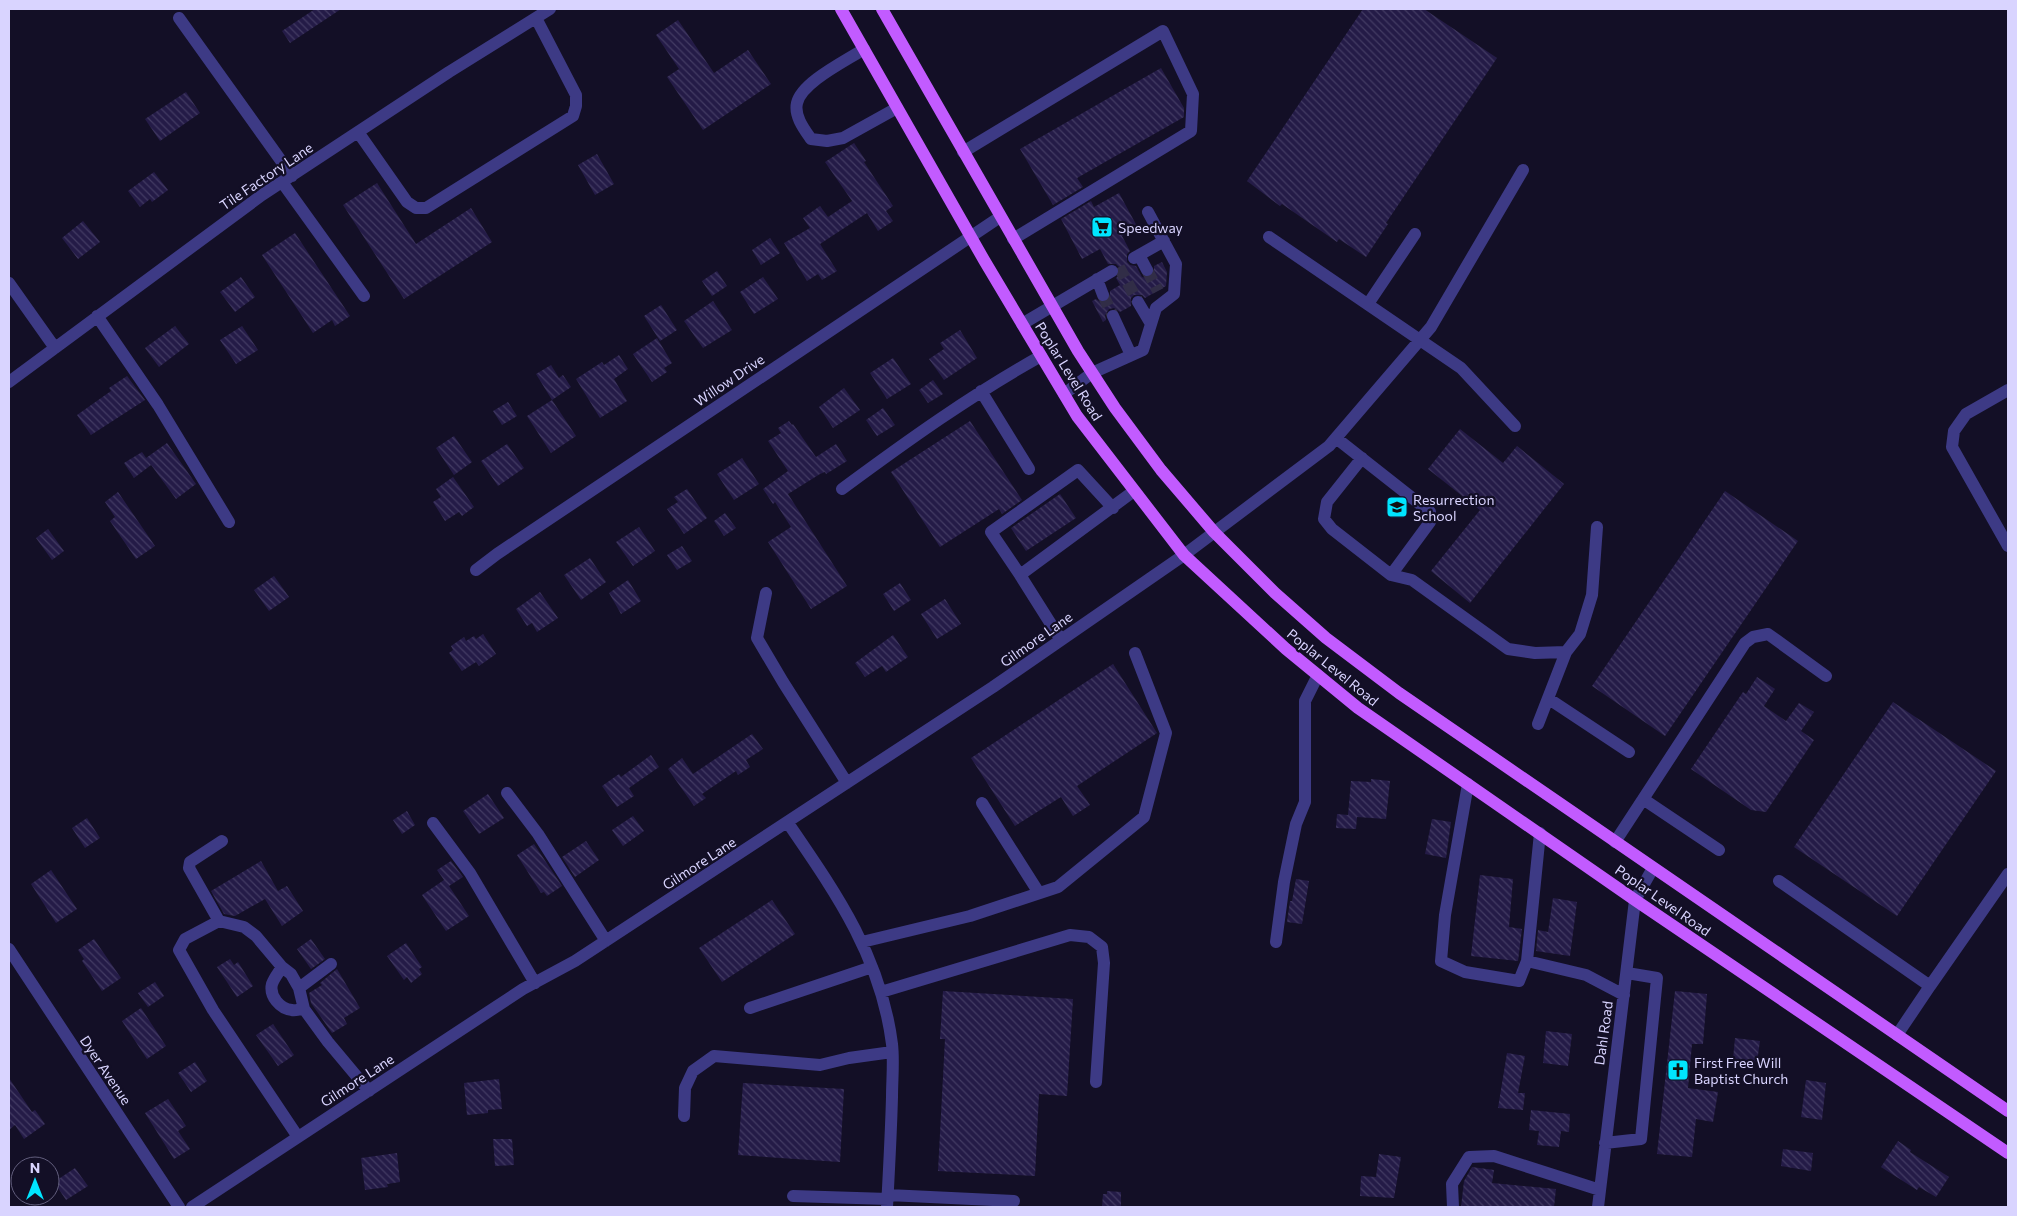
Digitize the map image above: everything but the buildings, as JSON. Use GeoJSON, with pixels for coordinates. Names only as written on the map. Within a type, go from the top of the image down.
{"type":"FeatureCollection","features":[{"type":"Feature","properties":{"kind":"main road","name":"Poplar Level Road"},"geometry":{"type":"LineString","coordinates":[[841,9],[970,236],[1077,416],[1184,555],[1286,649],[1358,708],[1634,900],[2008,1153]]}},
{"type":"Feature","properties":{"kind":"main road","name":"Poplar Level Road"},"geometry":{"type":"LineString","coordinates":[[882,9],[1013,240],[1115,408],[1161,470],[1214,532],[1275,593],[1326,638],[1399,694],[2008,1110]]}},
{"type":"Feature","properties":{"kind":"street","name":"Tile Factory Lane"},"geometry":{"type":"LineString","coordinates":[[9,382],[286,179],[548,9]]}},
{"type":"Feature","properties":{"kind":"street"},"geometry":{"type":"LineString","coordinates":[[179,18],[364,296]]}},
{"type":"Feature","properties":{"kind":"street"},"geometry":{"type":"LineString","coordinates":[[358,132],[407,202],[416,208],[426,208],[573,116],[576,106],[576,95],[536,18]]}},
{"type":"Feature","properties":{"kind":"street"},"geometry":{"type":"LineString","coordinates":[[963,152],[1164,31],[1193,94],[1191,131],[1013,240]]}},
{"type":"Feature","properties":{"kind":"street"},"geometry":{"type":"LineString","coordinates":[[864,49],[810,82],[797,102],[802,127],[811,139],[827,141],[844,138],[897,108]]}},
{"type":"Feature","properties":{"kind":"street","name":"Gilmore Lane"},"geometry":{"type":"LineString","coordinates":[[192,1207],[535,983],[575,961],[788,823],[993,687],[1184,555],[1329,446],[1431,327],[1523,170]]}},
{"type":"Feature","properties":{"kind":"street"},"geometry":{"type":"LineString","coordinates":[[1064,394],[1092,373],[1143,350],[1156,308],[1162,296],[1174,294],[1176,264],[1148,212]]}},
{"type":"Feature","properties":{"kind":"street","name":"Willow Drive"},"geometry":{"type":"LineString","coordinates":[[476,570],[497,554],[1000,217]]}},
{"type":"Feature","properties":{"kind":"street"},"geometry":{"type":"LineString","coordinates":[[1368,304],[1416,234]]}},
{"type":"Feature","properties":{"kind":"street"},"geometry":{"type":"LineString","coordinates":[[1269,237],[1461,368],[1515,426]]}},
{"type":"Feature","properties":{"kind":"street"},"geometry":{"type":"LineString","coordinates":[[1147,270],[1137,257],[1164,241]]}},
{"type":"Feature","properties":{"kind":"street"},"geometry":{"type":"LineString","coordinates":[[1022,324],[1112,270]]}},
{"type":"Feature","properties":{"kind":"street"},"geometry":{"type":"LineString","coordinates":[[1097,280],[1103,294]]}},
{"type":"Feature","properties":{"kind":"street"},"geometry":{"type":"LineString","coordinates":[[9,283],[54,348]]}},
{"type":"Feature","properties":{"kind":"street"},"geometry":{"type":"LineString","coordinates":[[1138,302],[1151,324]]}},
{"type":"Feature","properties":{"kind":"street"},"geometry":{"type":"LineString","coordinates":[[97,316],[158,405],[229,522]]}},
{"type":"Feature","properties":{"kind":"street"},"geometry":{"type":"LineString","coordinates":[[1113,316],[1131,355]]}},
{"type":"Feature","properties":{"kind":"street"},"geometry":{"type":"LineString","coordinates":[[842,488],[927,426],[981,391],[1041,356]]}},
{"type":"Feature","properties":{"kind":"street"},"geometry":{"type":"LineString","coordinates":[[2008,390],[1966,414],[1954,431],[1952,447],[2008,546]]}},
{"type":"Feature","properties":{"kind":"street"},"geometry":{"type":"LineString","coordinates":[[981,391],[1029,469]]}},
{"type":"Feature","properties":{"kind":"street"},"geometry":{"type":"LineString","coordinates":[[1336,438],[1430,512],[1430,522],[1391,575]]}},
{"type":"Feature","properties":{"kind":"street"},"geometry":{"type":"LineString","coordinates":[[1362,458],[1327,502],[1324,519],[1332,529],[1391,575],[1412,580],[1508,649],[1535,653],[1566,652]]}},
{"type":"Feature","properties":{"kind":"street"},"geometry":{"type":"LineString","coordinates":[[1061,640],[991,532],[1078,470],[1112,508]]}},
{"type":"Feature","properties":{"kind":"street"},"geometry":{"type":"LineString","coordinates":[[1020,575],[1134,491]]}},
{"type":"Feature","properties":{"kind":"street"},"geometry":{"type":"LineString","coordinates":[[1538,724],[1566,652],[1580,634],[1592,595],[1597,527]]}},
{"type":"Feature","properties":{"kind":"street"},"geometry":{"type":"LineString","coordinates":[[766,593],[757,638],[847,783]]}},
{"type":"Feature","properties":{"kind":"street"},"geometry":{"type":"LineString","coordinates":[[1615,842],[1745,643],[1753,637],[1768,634],[1826,676]]}},
{"type":"Feature","properties":{"kind":"street"},"geometry":{"type":"LineString","coordinates":[[862,942],[970,916],[1058,888],[1144,817],[1166,733],[1135,653]]}},
{"type":"Feature","properties":{"kind":"street"},"geometry":{"type":"LineString","coordinates":[[1276,942],[1284,882],[1294,834],[1305,802],[1305,701],[1318,675]]}},
{"type":"Feature","properties":{"kind":"street"},"geometry":{"type":"LineString","coordinates":[[1549,699],[1629,752]]}},
{"type":"Feature","properties":{"kind":"street"},"geometry":{"type":"LineString","coordinates":[[1468,784],[1445,915],[1441,961],[1465,972],[1519,981],[1527,961],[1540,833]]}},
{"type":"Feature","properties":{"kind":"street"},"geometry":{"type":"LineString","coordinates":[[507,793],[538,834],[606,941]]}},
{"type":"Feature","properties":{"kind":"street"},"geometry":{"type":"LineString","coordinates":[[1643,799],[1719,850]]}},
{"type":"Feature","properties":{"kind":"street"},"geometry":{"type":"LineString","coordinates":[[982,803],[1039,893]]}},
{"type":"Feature","properties":{"kind":"street"},"geometry":{"type":"LineString","coordinates":[[434,823],[470,873],[535,983]]}},
{"type":"Feature","properties":{"kind":"street"},"geometry":{"type":"LineString","coordinates":[[788,823],[823,873],[851,920],[862,942],[881,992],[892,1052],[888,1201]]}},
{"type":"Feature","properties":{"kind":"street"},"geometry":{"type":"LineString","coordinates":[[219,921],[189,868],[190,862],[222,841]]}},
{"type":"Feature","properties":{"kind":"street","name":"Dahl Road"},"geometry":{"type":"LineString","coordinates":[[1598,1207],[1627,973],[1634,900],[1654,868]]}},
{"type":"Feature","properties":{"kind":"street"},"geometry":{"type":"LineString","coordinates":[[1897,1035],[2008,874]]}},
{"type":"Feature","properties":{"kind":"street"},"geometry":{"type":"LineString","coordinates":[[1780,881],[1930,986]]}},
{"type":"Feature","properties":{"kind":"street"},"geometry":{"type":"LineString","coordinates":[[298,1137],[213,1010],[179,950],[185,939],[219,921],[244,927],[256,936],[282,967],[291,974],[299,988],[304,1009],[328,1042],[369,1091]]}},
{"type":"Feature","properties":{"kind":"street"},"geometry":{"type":"LineString","coordinates":[[881,992],[1070,935],[1089,937],[1102,947],[1104,963],[1096,1082]]}},
{"type":"Feature","properties":{"kind":"street","name":"Dyer Avenue"},"geometry":{"type":"LineString","coordinates":[[9,949],[179,1207]]}},
{"type":"Feature","properties":{"kind":"street"},"geometry":{"type":"LineString","coordinates":[[1527,961],[1586,975],[1624,995]]}},
{"type":"Feature","properties":{"kind":"street"},"geometry":{"type":"LineString","coordinates":[[299,988],[331,964]]}},
{"type":"Feature","properties":{"kind":"street"},"geometry":{"type":"LineString","coordinates":[[282,967],[272,983],[274,997],[280,1006],[292,1010],[304,1009]]}},
{"type":"Feature","properties":{"kind":"street"},"geometry":{"type":"LineString","coordinates":[[750,1008],[872,967]]}},
{"type":"Feature","properties":{"kind":"street"},"geometry":{"type":"LineString","coordinates":[[1605,1143],[1641,1140],[1657,978],[1627,973]]}},
{"type":"Feature","properties":{"kind":"street"},"geometry":{"type":"LineString","coordinates":[[684,1116],[686,1088],[693,1071],[714,1056],[820,1065],[892,1052]]}},
{"type":"Feature","properties":{"kind":"street"},"geometry":{"type":"LineString","coordinates":[[1453,1207],[1452,1184],[1469,1157],[1494,1156],[1600,1190]]}},
{"type":"Feature","properties":{"kind":"street"},"geometry":{"type":"LineString","coordinates":[[793,1196],[888,1201],[1014,1201]]}},
{"type":"Feature","properties":{"kind":"tunnel"},"geometry":{"type":"LineString","coordinates":[[1119,267],[1138,302]]}},
{"type":"Feature","properties":{"kind":"tunnel"},"geometry":{"type":"LineString","coordinates":[[1147,270],[1158,291]]}},
{"type":"Feature","properties":{"kind":"tunnel"},"geometry":{"type":"LineString","coordinates":[[1103,295],[1113,316]]}},
{"type":"Feature","properties":{"kind":"place","name":"Speedway"},"geometry":{"type":"Point","coordinates":[1102,227]}},
{"type":"Feature","properties":{"kind":"place","name":"Resurrection School"},"geometry":{"type":"Point","coordinates":[1397,507]}},
{"type":"Feature","properties":{"kind":"place","name":"First Free Will Baptist Church"},"geometry":{"type":"Point","coordinates":[1678,1070]}}]}
